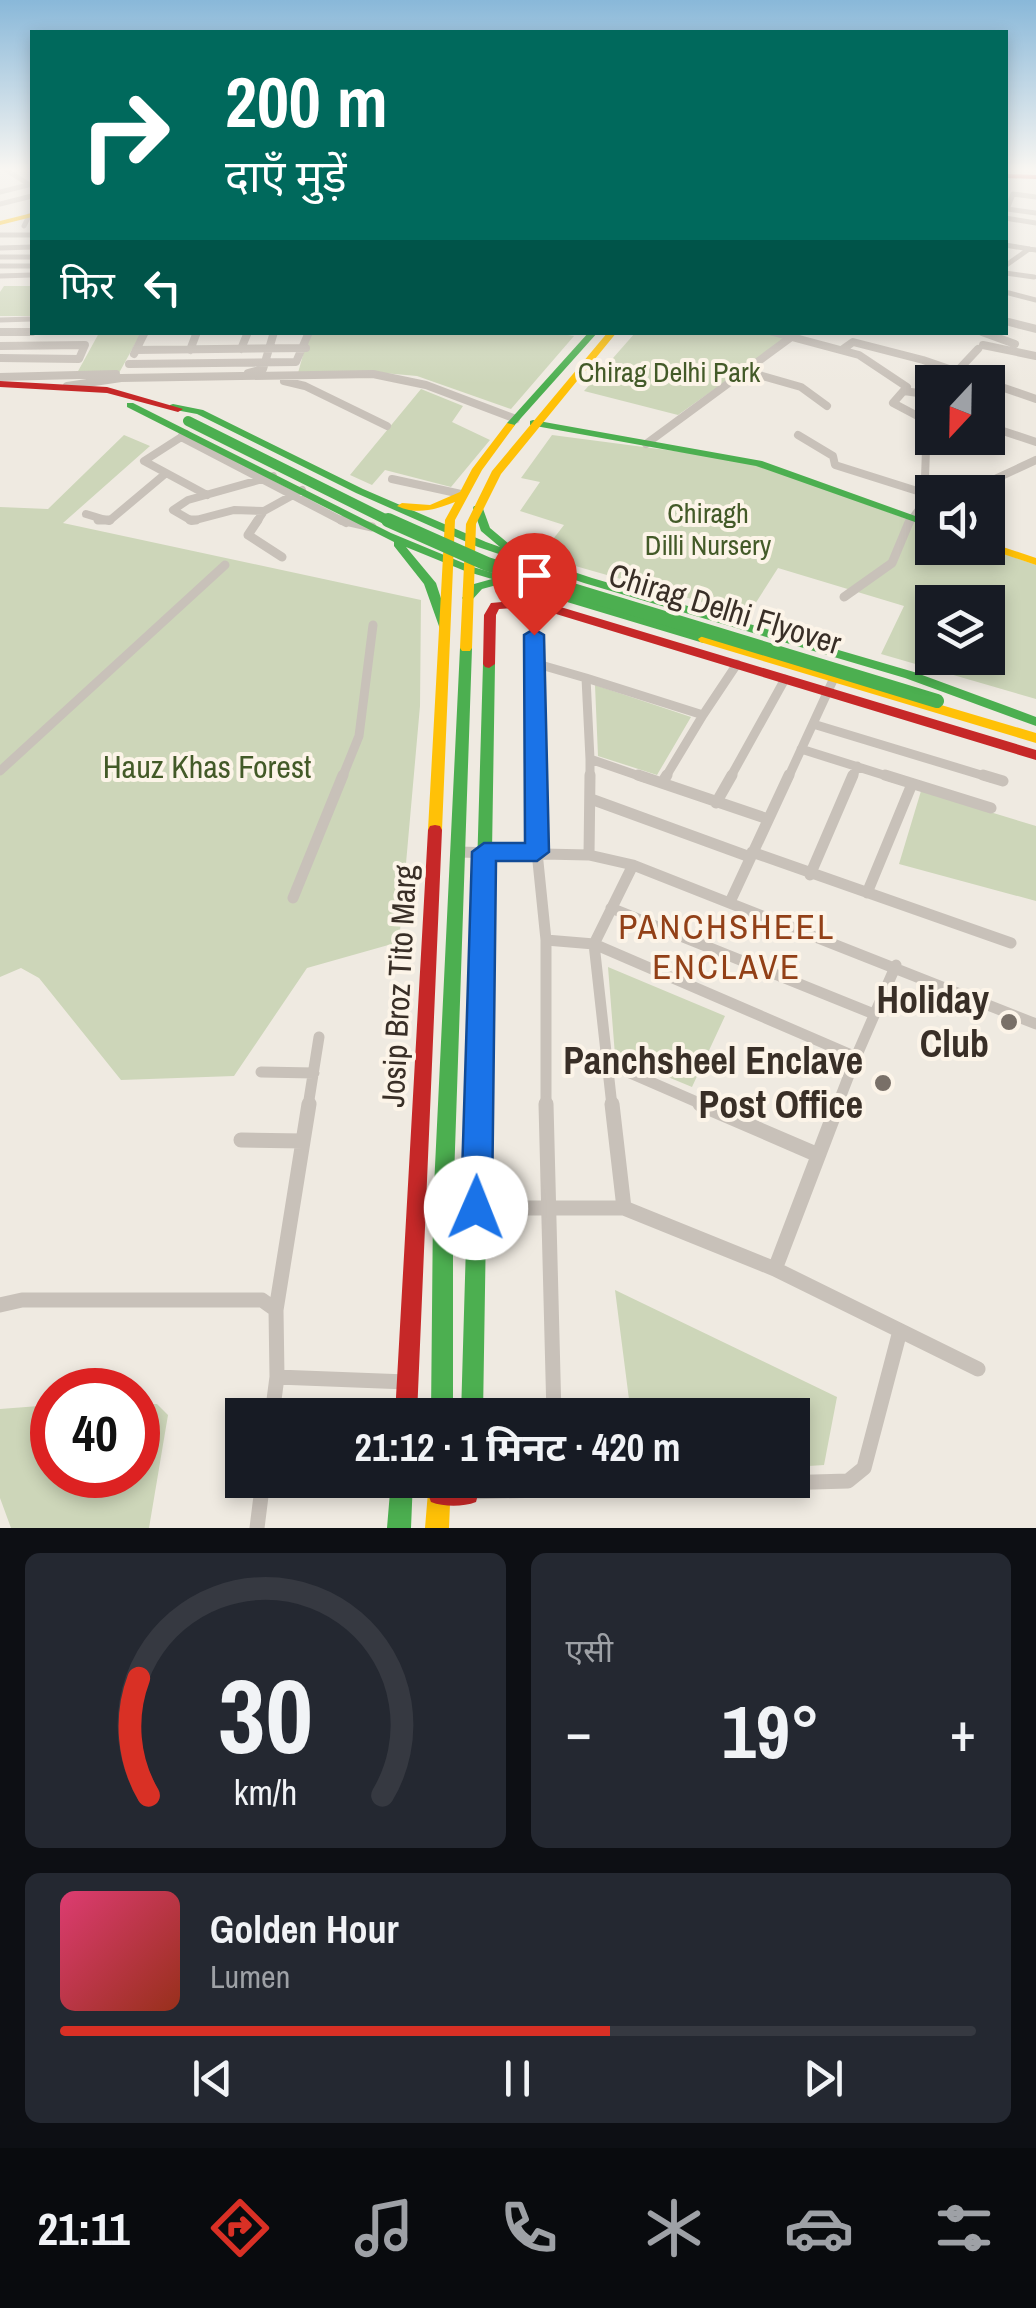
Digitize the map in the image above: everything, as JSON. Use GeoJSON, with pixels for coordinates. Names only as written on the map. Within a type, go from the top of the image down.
{"type":"FeatureCollection","features":[{"type":"Feature","properties":{"kind":"main road"},"geometry":{"type":"LineString","coordinates":[[374,498],[420,509],[461,495],[516,420],[591,335]]}},
{"type":"Feature","properties":{"kind":"main road","name":"Josip Broz Tito Marg"},"geometry":{"type":"LineString","coordinates":[[442,1398],[442,1208],[470,541],[478,508],[496,472],[610,335]]}},
{"type":"Feature","properties":{"kind":"main road"},"geometry":{"type":"LineString","coordinates":[[0,384],[124,393],[200,412],[470,541],[919,675],[1036,722]]}},
{"type":"Feature","properties":{"kind":"main road","name":"Chirag Delhi Flyover"},"geometry":{"type":"LineString","coordinates":[[0,384],[130,405],[457,544],[939,696],[1036,722]]}},
{"type":"Feature","properties":{"kind":"main road","name":"Chirag Delhi Flyover"},"geometry":{"type":"LineString","coordinates":[[173,407],[189,427]]}},
{"type":"Feature","properties":{"kind":"main road"},"geometry":{"type":"LineString","coordinates":[[533,424],[769,466],[915,518]]}},
{"type":"Feature","properties":{"kind":"main road"},"geometry":{"type":"LineString","coordinates":[[189,427],[268,478],[448,560],[682,634],[1036,755]]}},
{"type":"Feature","properties":{"kind":"main road"},"geometry":{"type":"LineString","coordinates":[[299,492],[330,490],[336,484],[332,477]]}},
{"type":"Feature","properties":{"kind":"main road","name":"Josip Broz Tito Marg"},"geometry":{"type":"LineString","coordinates":[[407,1398],[444,626],[450,533],[461,495]]}},
{"type":"Feature","properties":{"kind":"main road"},"geometry":{"type":"LineString","coordinates":[[478,508],[485,529],[531,562]]}},
{"type":"Feature","properties":{"kind":"main road"},"geometry":{"type":"LineString","coordinates":[[380,531],[412,556],[430,583],[444,626]]}},
{"type":"Feature","properties":{"kind":"main road"},"geometry":{"type":"LineString","coordinates":[[1005,551],[1036,562]]}},
{"type":"Feature","properties":{"kind":"main road"},"geometry":{"type":"LineString","coordinates":[[468,598],[486,582],[514,583]]}},
{"type":"Feature","properties":{"kind":"main road"},"geometry":{"type":"LineString","coordinates":[[472,1398],[490,614],[500,604],[534,603],[785,678],[831,685],[1036,736]]}},
{"type":"Feature","properties":{"kind":"main road"},"geometry":{"type":"LineString","coordinates":[[682,634],[697,611]]}},
{"type":"Feature","properties":{"kind":"main road","name":"Chirag Delhi Flyover"},"geometry":{"type":"LineString","coordinates":[[939,696],[1036,736]]}},
{"type":"Feature","properties":{"kind":"main road"},"geometry":{"type":"LineString","coordinates":[[398,1528],[400,1498]]}},
{"type":"Feature","properties":{"kind":"main road"},"geometry":{"type":"LineString","coordinates":[[438,1528],[439,1498]]}},
{"type":"Feature","properties":{"kind":"street"},"geometry":{"type":"LineString","coordinates":[[1008,246],[1033,249]]}},
{"type":"Feature","properties":{"kind":"street"},"geometry":{"type":"LineString","coordinates":[[0,248],[30,248]]}},
{"type":"Feature","properties":{"kind":"street"},"geometry":{"type":"LineString","coordinates":[[1008,267],[1033,249]]}},
{"type":"Feature","properties":{"kind":"street"},"geometry":{"type":"LineString","coordinates":[[0,257],[30,257]]}},
{"type":"Feature","properties":{"kind":"street"},"geometry":{"type":"LineString","coordinates":[[0,266],[30,266]]}},
{"type":"Feature","properties":{"kind":"street"},"geometry":{"type":"LineString","coordinates":[[1008,270],[1035,275],[1018,296]]}},
{"type":"Feature","properties":{"kind":"street"},"geometry":{"type":"LineString","coordinates":[[0,276],[30,276]]}},
{"type":"Feature","properties":{"kind":"street"},"geometry":{"type":"LineString","coordinates":[[1008,293],[1036,300]]}},
{"type":"Feature","properties":{"kind":"street"},"geometry":{"type":"LineString","coordinates":[[0,320],[30,319]]}},
{"type":"Feature","properties":{"kind":"street"},"geometry":{"type":"LineString","coordinates":[[1008,322],[1034,330]]}},
{"type":"Feature","properties":{"kind":"street"},"geometry":{"type":"LineString","coordinates":[[962,365],[980,347],[1013,347],[1034,330]]}},
{"type":"Feature","properties":{"kind":"street"},"geometry":{"type":"LineString","coordinates":[[0,332],[30,332]]}},
{"type":"Feature","properties":{"kind":"street"},"geometry":{"type":"LineString","coordinates":[[123,376],[144,335]]}},
{"type":"Feature","properties":{"kind":"street"},"geometry":{"type":"LineString","coordinates":[[190,350],[196,335]]}},
{"type":"Feature","properties":{"kind":"street"},"geometry":{"type":"LineString","coordinates":[[241,349],[247,335]]}},
{"type":"Feature","properties":{"kind":"street"},"geometry":{"type":"LineString","coordinates":[[0,384],[250,373],[263,369],[273,335]]}},
{"type":"Feature","properties":{"kind":"street"},"geometry":{"type":"LineString","coordinates":[[129,364],[297,362],[309,335]]}},
{"type":"Feature","properties":{"kind":"street"},"geometry":{"type":"LineString","coordinates":[[646,444],[794,335],[843,349],[876,365],[907,387],[893,403],[915,414]]}},
{"type":"Feature","properties":{"kind":"street"},"geometry":{"type":"LineString","coordinates":[[843,349],[863,335]]}},
{"type":"Feature","properties":{"kind":"street"},"geometry":{"type":"LineString","coordinates":[[988,335],[1036,356]]}},
{"type":"Feature","properties":{"kind":"street"},"geometry":{"type":"LineString","coordinates":[[853,342],[947,365]]}},
{"type":"Feature","properties":{"kind":"street"},"geometry":{"type":"LineString","coordinates":[[0,346],[84,345],[79,359],[0,358]]}},
{"type":"Feature","properties":{"kind":"street"},"geometry":{"type":"LineString","coordinates":[[136,350],[306,348]]}},
{"type":"Feature","properties":{"kind":"street"},"geometry":{"type":"LineString","coordinates":[[745,371],[801,388],[827,406]]}},
{"type":"Feature","properties":{"kind":"street"},"geometry":{"type":"LineString","coordinates":[[67,386],[123,376],[340,374],[399,378],[516,420]]}},
{"type":"Feature","properties":{"kind":"street"},"geometry":{"type":"LineString","coordinates":[[274,377],[305,386],[387,426]]}},
{"type":"Feature","properties":{"kind":"street"},"geometry":{"type":"LineString","coordinates":[[1005,387],[1036,400]]}},
{"type":"Feature","properties":{"kind":"street"},"geometry":{"type":"LineString","coordinates":[[904,392],[915,393]]}},
{"type":"Feature","properties":{"kind":"street"},"geometry":{"type":"LineString","coordinates":[[189,427],[145,458],[165,474],[208,495]]}},
{"type":"Feature","properties":{"kind":"street"},"geometry":{"type":"LineString","coordinates":[[1005,432],[1036,442]]}},
{"type":"Feature","properties":{"kind":"street"},"geometry":{"type":"LineString","coordinates":[[798,435],[833,456],[835,465],[915,491]]}},
{"type":"Feature","properties":{"kind":"street"},"geometry":{"type":"LineString","coordinates":[[1003,475],[1036,460]]}},
{"type":"Feature","properties":{"kind":"street"},"geometry":{"type":"LineString","coordinates":[[86,514],[102,522],[109,520],[165,474]]}},
{"type":"Feature","properties":{"kind":"street"},"geometry":{"type":"LineString","coordinates":[[264,511],[234,510],[192,521],[175,514],[178,505],[268,478]]}},
{"type":"Feature","properties":{"kind":"street"},"geometry":{"type":"LineString","coordinates":[[392,480],[461,495]]}},
{"type":"Feature","properties":{"kind":"street"},"geometry":{"type":"LineString","coordinates":[[282,557],[248,535],[264,511],[299,492]]}},
{"type":"Feature","properties":{"kind":"street"},"geometry":{"type":"LineString","coordinates":[[844,597],[892,563],[915,514]]}},
{"type":"Feature","properties":{"kind":"street"},"geometry":{"type":"LineString","coordinates":[[0,771],[225,565]]}},
{"type":"Feature","properties":{"kind":"street"},"geometry":{"type":"LineString","coordinates":[[534,603],[537,852],[546,940],[546,1207],[553,1398]]}},
{"type":"Feature","properties":{"kind":"street"},"geometry":{"type":"LineString","coordinates":[[293,898],[359,736],[373,625]]}},
{"type":"Feature","properties":{"kind":"street"},"geometry":{"type":"LineString","coordinates":[[534,663],[703,716]]}},
{"type":"Feature","properties":{"kind":"street"},"geometry":{"type":"LineString","coordinates":[[662,783],[737,664]]}},
{"type":"Feature","properties":{"kind":"street"},"geometry":{"type":"LineString","coordinates":[[586,678],[589,856]]}},
{"type":"Feature","properties":{"kind":"street"},"geometry":{"type":"LineString","coordinates":[[716,802],[785,678]]}},
{"type":"Feature","properties":{"kind":"street"},"geometry":{"type":"LineString","coordinates":[[730,902],[831,685]]}},
{"type":"Feature","properties":{"kind":"street"},"geometry":{"type":"LineString","coordinates":[[813,724],[1003,781]]}},
{"type":"Feature","properties":{"kind":"street"},"geometry":{"type":"LineString","coordinates":[[801,749],[990,808]]}},
{"type":"Feature","properties":{"kind":"street"},"geometry":{"type":"LineString","coordinates":[[590,759],[768,819]]}},
{"type":"Feature","properties":{"kind":"street"},"geometry":{"type":"LineString","coordinates":[[810,875],[857,766]]}},
{"type":"Feature","properties":{"kind":"street"},"geometry":{"type":"LineString","coordinates":[[867,894],[912,784]]}},
{"type":"Feature","properties":{"kind":"street"},"geometry":{"type":"LineString","coordinates":[[590,799],[1011,943]]}},
{"type":"Feature","properties":{"kind":"street"},"geometry":{"type":"LineString","coordinates":[[457,852],[537,852],[589,856],[633,865],[896,965],[1036,1024]]}},
{"type":"Feature","properties":{"kind":"street"},"geometry":{"type":"LineString","coordinates":[[624,1208],[594,944],[633,865]]}},
{"type":"Feature","properties":{"kind":"street"},"geometry":{"type":"LineString","coordinates":[[611,908],[874,1014]]}},
{"type":"Feature","properties":{"kind":"street"},"geometry":{"type":"LineString","coordinates":[[546,940],[594,944],[856,1057]]}},
{"type":"Feature","properties":{"kind":"street"},"geometry":{"type":"LineString","coordinates":[[775,1269],[856,1057],[896,965]]}},
{"type":"Feature","properties":{"kind":"street"},"geometry":{"type":"LineString","coordinates":[[274,1398],[276,1310],[319,1037]]}},
{"type":"Feature","properties":{"kind":"street"},"geometry":{"type":"LineString","coordinates":[[607,1064],[818,1156]]}},
{"type":"Feature","properties":{"kind":"street"},"geometry":{"type":"LineString","coordinates":[[262,1072],[314,1072]]}},
{"type":"Feature","properties":{"kind":"street"},"geometry":{"type":"LineString","coordinates":[[241,1140],[303,1140]]}},
{"type":"Feature","properties":{"kind":"street"},"geometry":{"type":"LineString","coordinates":[[442,1208],[624,1208],[775,1269],[978,1369]]}},
{"type":"Feature","properties":{"kind":"street"},"geometry":{"type":"LineString","coordinates":[[0,1305],[22,1300],[262,1300],[276,1310]]}},
{"type":"Feature","properties":{"kind":"street"},"geometry":{"type":"LineString","coordinates":[[810,1482],[848,1481],[858,1477],[864,1468],[900,1331]]}},
{"type":"Feature","properties":{"kind":"street"},"geometry":{"type":"LineString","coordinates":[[277,1377],[408,1382]]}},
{"type":"Feature","properties":{"kind":"street"},"geometry":{"type":"LineString","coordinates":[[257,1528],[261,1498]]}},
{"type":"Feature","properties":{"kind":"green space"},"geometry":{"type":"Polygon","coordinates":[[[4,286],[30,286],[30,316],[0,316],[0,292],[4,286]]]}},
{"type":"Feature","properties":{"kind":"green space"},"geometry":{"type":"Polygon","coordinates":[[[98,335],[140,335],[119,373],[77,373],[98,335]]]}},
{"type":"Feature","properties":{"kind":"green space"},"geometry":{"type":"Polygon","coordinates":[[[308,335],[574,336],[511,409],[417,376],[361,371],[298,373],[308,335]]]}},
{"type":"Feature","properties":{"kind":"green space","name":"Chirag Delhi Park"},"geometry":{"type":"Polygon","coordinates":[[[633,335],[788,337],[678,415],[584,391],[633,335]]]}},
{"type":"Feature","properties":{"kind":"green space"},"geometry":{"type":"Polygon","coordinates":[[[421,389],[463,406],[452,422],[490,440],[451,487],[385,470],[372,485],[350,475],[421,389]]]}},
{"type":"Feature","properties":{"kind":"green space","name":"Hauz Khas Forest"},"geometry":{"type":"Polygon","coordinates":[[[124,435],[150,446],[63,523],[421,600],[420,706],[399,942],[307,968],[234,1076],[121,1080],[39,978],[21,968],[0,977],[0,507],[48,509],[124,435]]]}},
{"type":"Feature","properties":{"kind":"green space","name":"Chiragh Dilli Nursery"},"geometry":{"type":"Polygon","coordinates":[[[552,435],[720,457],[767,468],[915,522],[915,565],[1005,565],[1005,554],[1036,565],[1036,699],[953,675],[1005,675],[1005,585],[915,585],[915,664],[881,654],[904,606],[778,568],[748,615],[540,556],[564,525],[520,511],[540,482],[521,478],[552,435]]]}},
{"type":"Feature","properties":{"kind":"green space"},"geometry":{"type":"Polygon","coordinates":[[[595,685],[691,717],[657,775],[598,756],[595,685]]]}},
{"type":"Feature","properties":{"kind":"green space"},"geometry":{"type":"Polygon","coordinates":[[[921,791],[1036,826],[1036,901],[899,864],[921,791]]]}},
{"type":"Feature","properties":{"kind":"green space"},"geometry":{"type":"Polygon","coordinates":[[[608,967],[725,1016],[692,1087],[615,1055],[608,967]]]}},
{"type":"Feature","properties":{"kind":"green space"},"geometry":{"type":"Polygon","coordinates":[[[615,1290],[837,1397],[824,1465],[810,1466],[810,1398],[629,1398],[615,1290]]]}},
{"type":"Feature","properties":{"kind":"green space"},"geometry":{"type":"Polygon","coordinates":[[[30,1407],[30,1498],[154,1498],[149,1528],[11,1528],[0,1498],[0,1409],[30,1407]]]}},
{"type":"Feature","properties":{"kind":"green space"},"geometry":{"type":"Polygon","coordinates":[[[160,1407],[168,1415],[160,1463],[160,1407]]]}},
{"type":"Feature","properties":{"kind":"traffic: fast"},"geometry":{"type":"LineString","coordinates":[[510,425],[591,335]]}},
{"type":"Feature","properties":{"kind":"traffic: fast"},"geometry":{"type":"LineString","coordinates":[[130,405],[387,535],[469,569],[704,639]]}},
{"type":"Feature","properties":{"kind":"traffic: fast"},"geometry":{"type":"LineString","coordinates":[[173,407],[200,412],[400,510],[482,545],[588,581],[910,675],[1036,722]]}},
{"type":"Feature","properties":{"kind":"traffic: fast"},"geometry":{"type":"LineString","coordinates":[[188,421],[432,542],[487,564],[937,701]]}},
{"type":"Feature","properties":{"kind":"traffic: fast"},"geometry":{"type":"LineString","coordinates":[[533,423],[758,463],[915,519]]}},
{"type":"Feature","properties":{"kind":"traffic: fast"},"geometry":{"type":"LineString","coordinates":[[478,508],[485,529],[510,550]]}},
{"type":"Feature","properties":{"kind":"traffic: fast"},"geometry":{"type":"LineString","coordinates":[[398,544],[430,583],[444,626]]}},
{"type":"Feature","properties":{"kind":"traffic: fast"},"geometry":{"type":"LineString","coordinates":[[468,598],[478,586],[500,581]]}},
{"type":"Feature","properties":{"kind":"traffic: fast"},"geometry":{"type":"LineString","coordinates":[[442,1398],[443,1208],[466,648]]}},
{"type":"Feature","properties":{"kind":"traffic: fast"},"geometry":{"type":"LineString","coordinates":[[472,1398],[489,664]]}},
{"type":"Feature","properties":{"kind":"traffic: fast"},"geometry":{"type":"LineString","coordinates":[[399,1528],[401,1498]]}},
{"type":"Feature","properties":{"kind":"traffic: slow"},"geometry":{"type":"LineString","coordinates":[[466,648],[471,524],[496,473],[611,335]]}},
{"type":"Feature","properties":{"kind":"traffic: slow"},"geometry":{"type":"LineString","coordinates":[[435,830],[450,520],[477,469],[510,425]]}},
{"type":"Feature","properties":{"kind":"traffic: slow"},"geometry":{"type":"LineString","coordinates":[[402,506],[432,508],[460,495]]}},
{"type":"Feature","properties":{"kind":"traffic: slow"},"geometry":{"type":"LineString","coordinates":[[1005,551],[1036,562]]}},
{"type":"Feature","properties":{"kind":"traffic: slow"},"geometry":{"type":"LineString","coordinates":[[704,639],[1036,738]]}},
{"type":"Feature","properties":{"kind":"traffic: slow"},"geometry":{"type":"LineString","coordinates":[[437,1528],[439,1498]]}},
{"type":"Feature","properties":{"kind":"traffic: jam"},"geometry":{"type":"LineString","coordinates":[[0,384],[107,390],[178,409]]}},
{"type":"Feature","properties":{"kind":"traffic: jam"},"geometry":{"type":"LineString","coordinates":[[489,664],[490,615],[495,606],[534,603],[1036,755]]}},
{"type":"Feature","properties":{"kind":"traffic: jam"},"geometry":{"type":"LineString","coordinates":[[407,1398],[435,830]]}},
{"type":"Feature","properties":{"kind":"place","name":"Holiday Club"},"geometry":{"type":"Point","coordinates":[1009,1022]}},
{"type":"Feature","properties":{"kind":"place","name":"Panchsheel Enclave Post Office"},"geometry":{"type":"Point","coordinates":[883,1083]}},
{"type":"Feature","properties":{"kind":"district","name":"PANCHSHEEL ENCLAVE"},"geometry":{"type":"Point","coordinates":[727,947]}},
{"type":"Feature","properties":{"kind":"route"},"geometry":{"type":"LineString","coordinates":[[476,1208],[484,852],[537,852],[534,635]]}}]}
